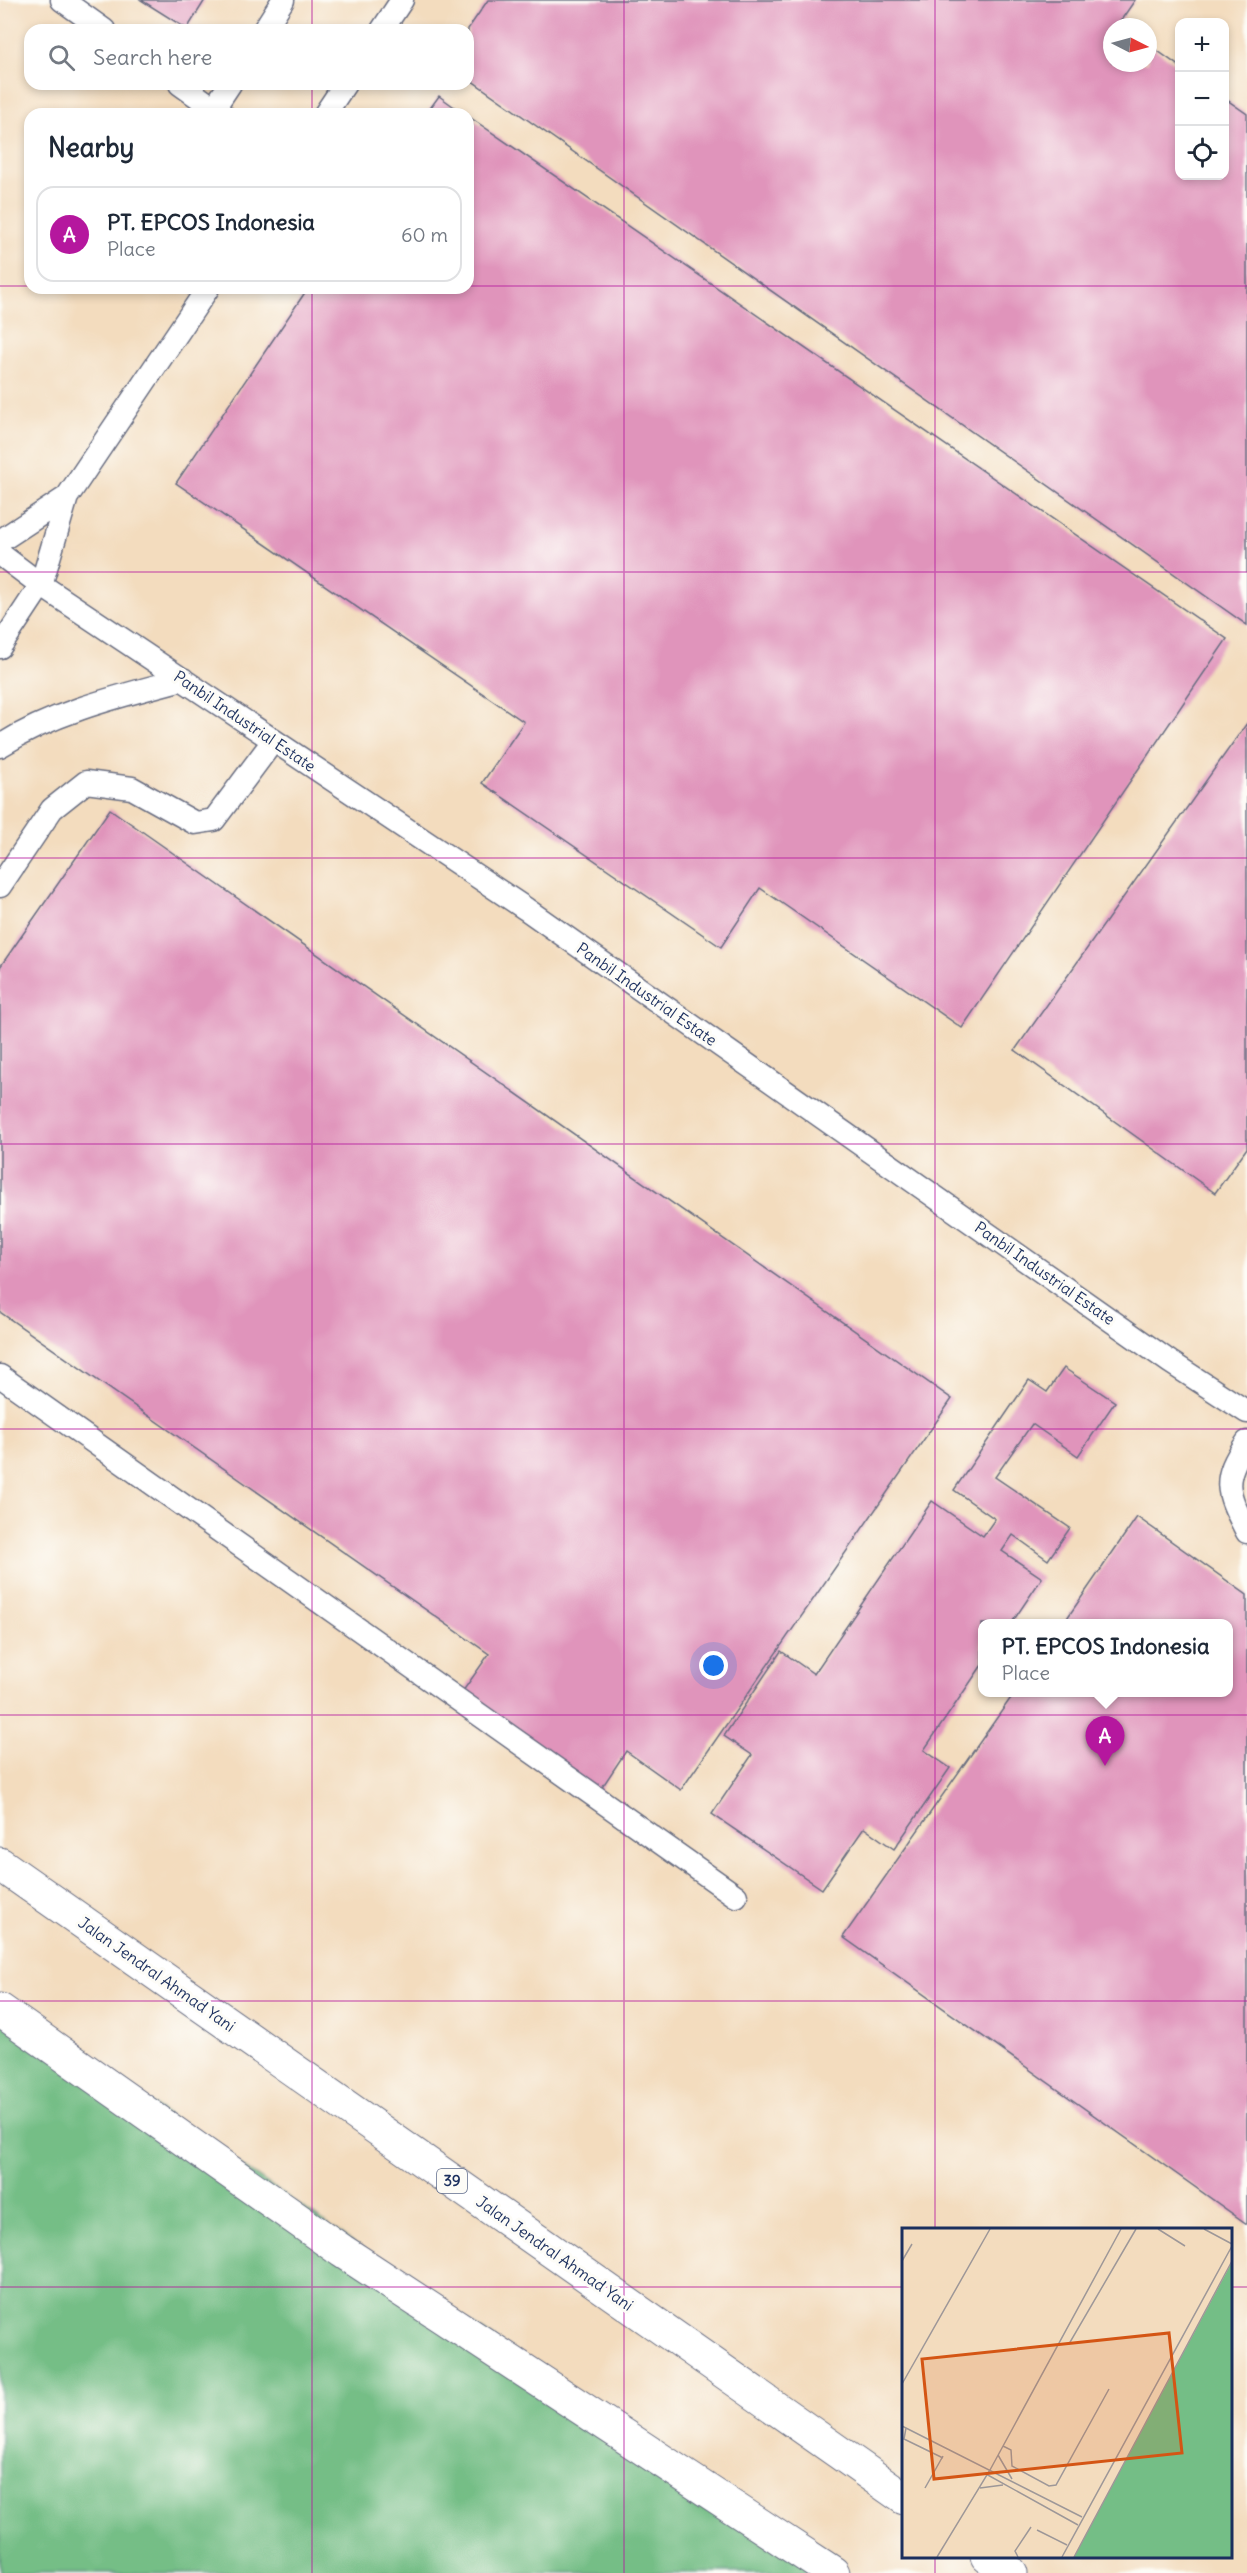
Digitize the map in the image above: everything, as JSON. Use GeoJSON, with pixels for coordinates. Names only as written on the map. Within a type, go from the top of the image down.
{"type":"FeatureCollection","features":[{"type":"Feature","properties":{"kind":"highway","name":"Jalan Jendral Ahmad Yani"},"geometry":{"type":"LineString","coordinates":[[0,1864],[902,2497]]}},
{"type":"Feature","properties":{"kind":"highway"},"geometry":{"type":"LineString","coordinates":[[0,2010],[342,2251],[833,2573]]}},
{"type":"Feature","properties":{"kind":"highway"},"geometry":{"type":"LineString","coordinates":[[990,2558],[1011,2573]]}},
{"type":"Feature","properties":{"kind":"lane"},"geometry":{"type":"LineString","coordinates":[[62,0],[96,24]]}},
{"type":"Feature","properties":{"kind":"lane"},"geometry":{"type":"LineString","coordinates":[[268,24],[283,0]]}},
{"type":"Feature","properties":{"kind":"lane"},"geometry":{"type":"LineString","coordinates":[[386,24],[402,0]]}},
{"type":"Feature","properties":{"kind":"lane"},"geometry":{"type":"LineString","coordinates":[[188,90],[214,108]]}},
{"type":"Feature","properties":{"kind":"lane"},"geometry":{"type":"LineString","coordinates":[[219,108],[227,90]]}},
{"type":"Feature","properties":{"kind":"lane"},"geometry":{"type":"LineString","coordinates":[[329,108],[341,90]]}},
{"type":"Feature","properties":{"kind":"lane"},"geometry":{"type":"LineString","coordinates":[[0,647],[41,585],[67,497],[204,294]]}},
{"type":"Feature","properties":{"kind":"lane"},"geometry":{"type":"LineString","coordinates":[[0,541],[67,497]]}},
{"type":"Feature","properties":{"kind":"lane","name":"Panbil Industrial Estate"},"geometry":{"type":"LineString","coordinates":[[0,554],[41,585],[526,909],[1161,1355],[1247,1412]]}},
{"type":"Feature","properties":{"kind":"lane"},"geometry":{"type":"LineString","coordinates":[[0,746],[27,729],[87,705],[183,679]]}},
{"type":"Feature","properties":{"kind":"lane"},"geometry":{"type":"LineString","coordinates":[[0,886],[52,809],[86,782],[132,788],[195,823],[214,820],[273,741]]}},
{"type":"Feature","properties":{"kind":"lane"},"geometry":{"type":"LineString","coordinates":[[0,1376],[736,1896]]}},
{"type":"Feature","properties":{"kind":"lane"},"geometry":{"type":"LineString","coordinates":[[1247,1442],[1233,1462],[1228,1495],[1247,1532]]}},
{"type":"Feature","properties":{"kind":"green space"},"geometry":{"type":"Polygon","coordinates":[[[0,2000],[835,2573],[0,2573],[0,2000]]]}},
{"type":"Feature","properties":{"kind":"building"},"geometry":{"type":"Polygon","coordinates":[[[141,0],[205,0],[190,24],[179,24],[141,0]]]}},
{"type":"Feature","properties":{"kind":"building"},"geometry":{"type":"Polygon","coordinates":[[[488,0],[1135,0],[1122,18],[1103,18],[1103,72],[1157,72],[1157,50],[1175,63],[1175,180],[1229,180],[1229,101],[1247,114],[1247,625],[474,82],[474,24],[471,24],[488,0]]]}},
{"type":"Feature","properties":{"kind":"building"},"geometry":{"type":"Polygon","coordinates":[[[439,96],[456,108],[430,108],[439,96]]]}},
{"type":"Feature","properties":{"kind":"building"},"geometry":{"type":"Polygon","coordinates":[[[474,120],[1227,639],[962,1028],[760,888],[721,947],[482,783],[524,722],[176,483],[304,294],[474,294],[474,120]]]}},
{"type":"Feature","properties":{"kind":"building"},"geometry":{"type":"Polygon","coordinates":[[[1247,723],[1247,1148],[1215,1193],[1015,1050],[1247,723]]]}},
{"type":"Feature","properties":{"kind":"building"},"geometry":{"type":"Polygon","coordinates":[[[110,809],[952,1399],[681,1790],[626,1751],[597,1795],[458,1698],[489,1654],[0,1312],[0,967],[110,809]]]}},
{"type":"Feature","properties":{"kind":"building"},"geometry":{"type":"Polygon","coordinates":[[[1064,1368],[1115,1402],[1078,1456],[1032,1424],[995,1477],[1070,1528],[1048,1560],[1013,1535],[1002,1551],[1042,1578],[1014,1619],[978,1619],[978,1671],[924,1750],[950,1768],[894,1849],[864,1828],[822,1889],[712,1814],[752,1755],[724,1736],[781,1651],[814,1674],[932,1501],[983,1536],[995,1519],[954,1490],[1029,1380],[1047,1392],[1064,1368]]]}},
{"type":"Feature","properties":{"kind":"building"},"geometry":{"type":"Polygon","coordinates":[[[1137,1517],[1247,1595],[1247,2224],[843,1937],[1011,1697],[1233,1697],[1233,1619],[1066,1619],[1137,1517]]]}},
{"type":"Feature","properties":{"kind":"place","name":"PT. EPCOS Indonesia"},"geometry":{"type":"Point","coordinates":[1105,1766]}}]}
